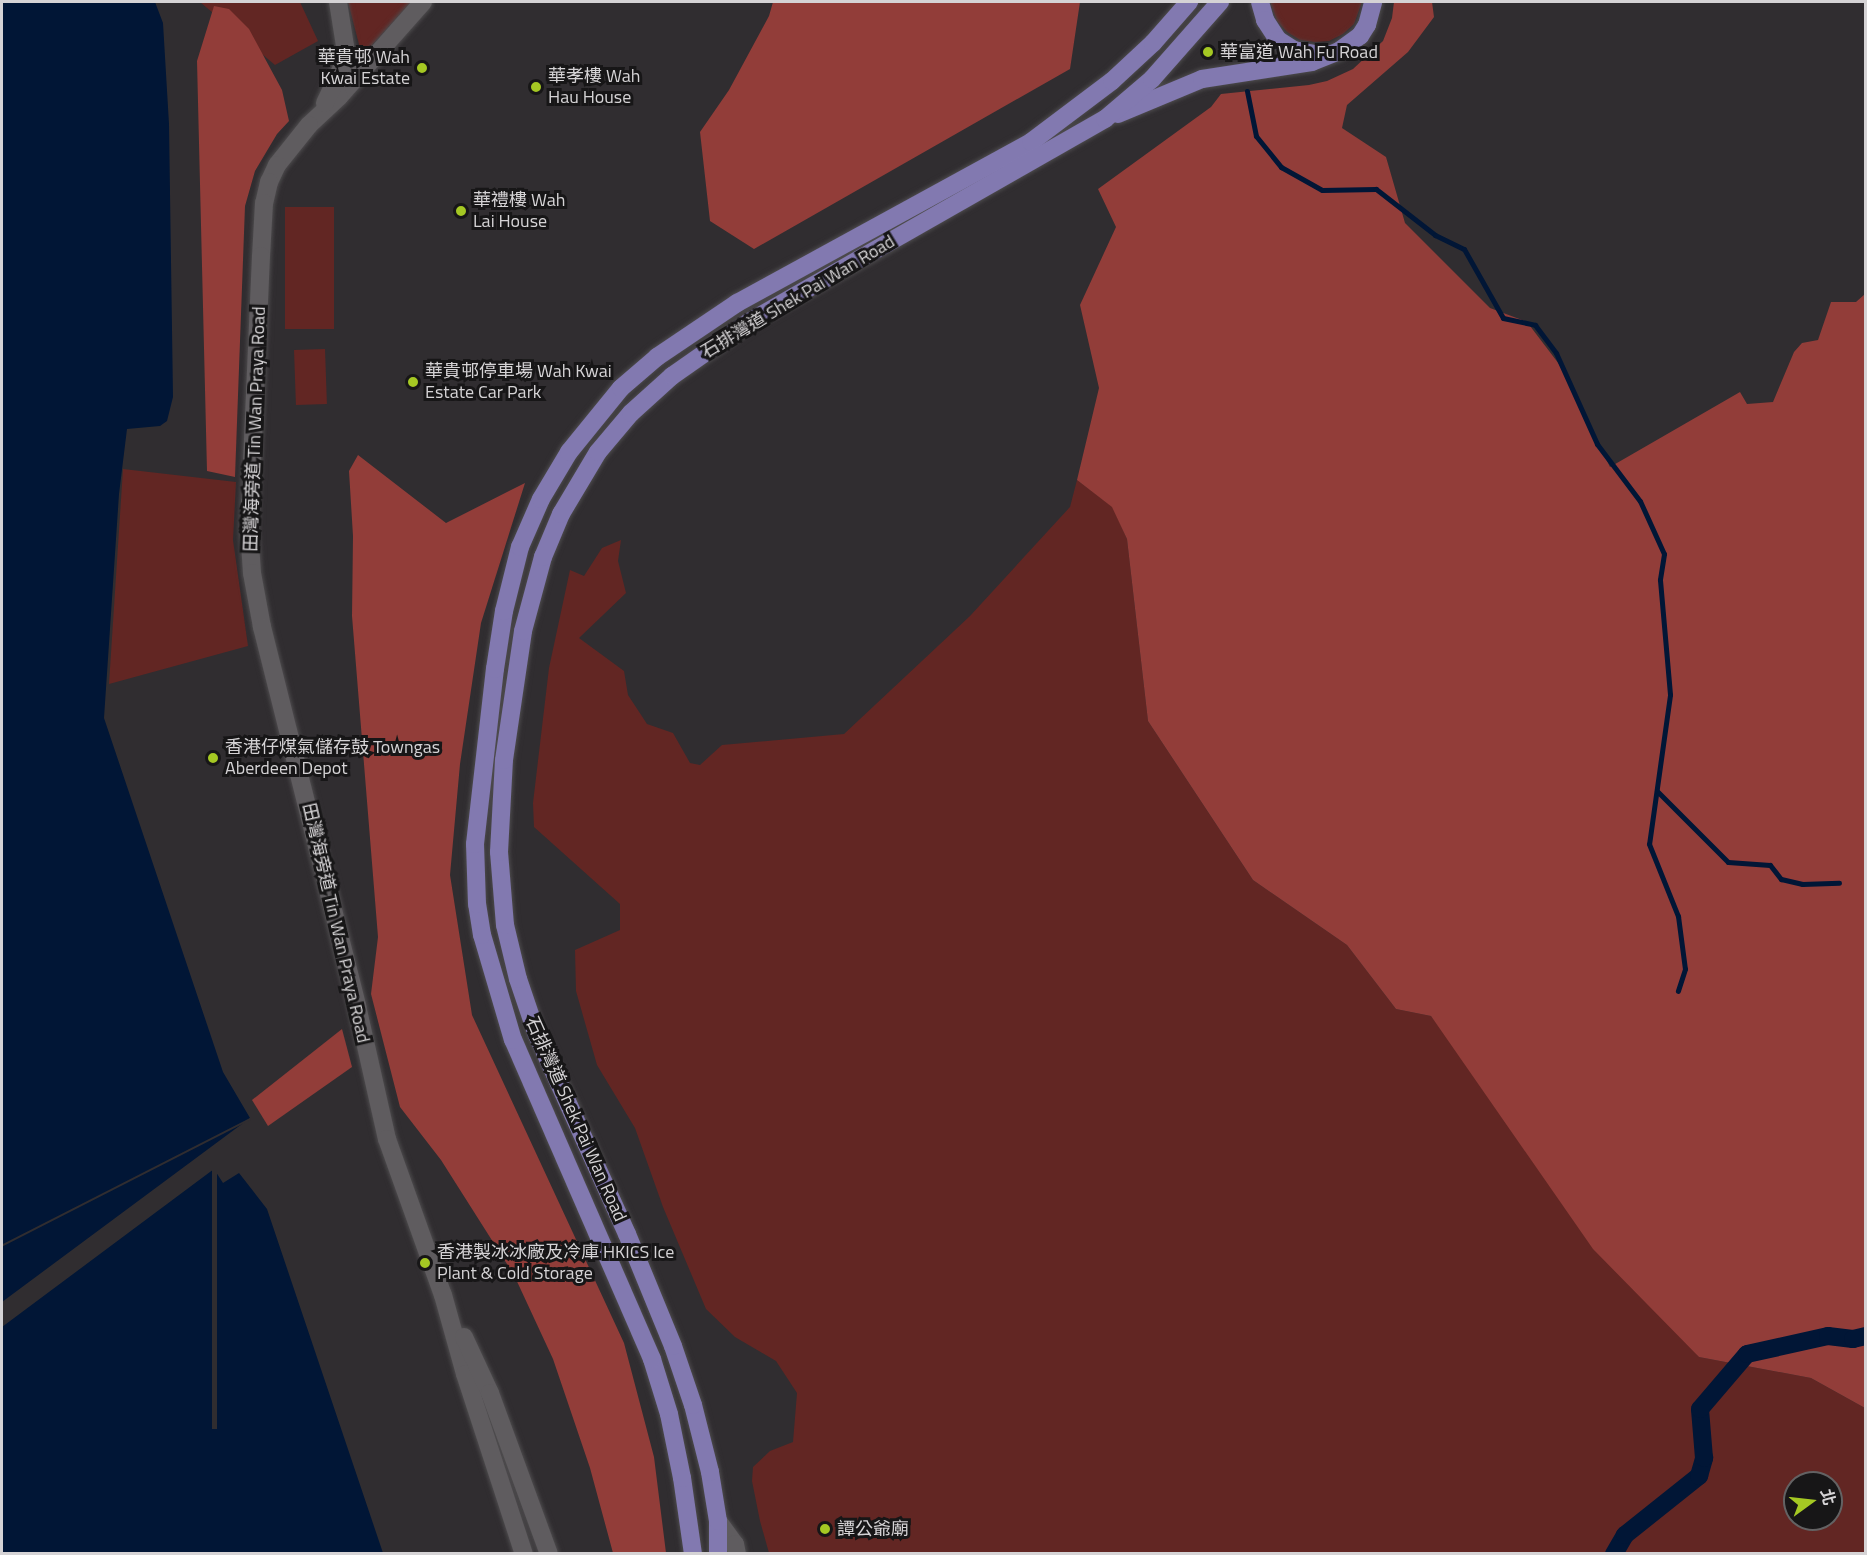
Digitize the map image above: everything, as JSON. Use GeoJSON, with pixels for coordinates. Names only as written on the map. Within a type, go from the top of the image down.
{"type":"FeatureCollection","features":[{"type":"Feature","properties":{"kind":"main road","name":"石排灣道 Shek Pai Wan Road"},"geometry":{"type":"LineString","coordinates":[[693,1554],[682,1478],[669,1414],[652,1359],[513,1040],[482,935],[477,904],[475,844],[495,669],[504,611],[520,547],[541,499],[569,452],[621,388],[657,357],[737,303],[1031,142],[1112,81],[1153,43],[1189,2]]}},
{"type":"Feature","properties":{"kind":"main road","name":"石排灣道 Shek Pai Wan Road"},"geometry":{"type":"LineString","coordinates":[[718,1521],[707,1457],[673,1346],[627,1234],[543,1051],[526,1008],[507,934],[499,870],[501,791],[514,685],[536,579],[556,525],[584,472],[631,414],[672,376],[749,322],[1104,119],[1152,79],[1220,2]]}},
{"type":"Feature","properties":{"kind":"main road"},"geometry":{"type":"LineString","coordinates":[[1260,2],[1264,20],[1270,31],[1294,50],[1316,55],[1339,51]]}},
{"type":"Feature","properties":{"kind":"main road"},"geometry":{"type":"LineString","coordinates":[[1104,119],[1202,79],[1312,62],[1339,51],[1360,36],[1367,25],[1373,2]]}},
{"type":"Feature","properties":{"kind":"main road"},"geometry":{"type":"LineString","coordinates":[[718,1521],[718,1554]]}},
{"type":"Feature","properties":{"kind":"street","name":"田灣海旁道 Tin Wan Praya Road"},"geometry":{"type":"LineString","coordinates":[[321,112],[343,65],[345,46],[338,2]]}},
{"type":"Feature","properties":{"kind":"street","name":"田灣海旁道 Tin Wan Praya Road"},"geometry":{"type":"LineString","coordinates":[[423,2],[339,97],[321,112],[277,165],[269,182],[264,202],[250,478],[252,573],[262,627],[357,1006],[387,1139],[443,1295],[465,1374],[524,1554]]}},
{"type":"Feature","properties":{"kind":"street"},"geometry":{"type":"LineString","coordinates":[[443,1295],[490,1393],[549,1554]]}},
{"type":"Feature","properties":{"kind":"street","name":"石排灣道 Shek Pai Wan Road"},"geometry":{"type":"LineString","coordinates":[[718,1521],[735,1544],[737,1554]]}},
{"type":"Feature","properties":{"kind":"shaded area"},"geometry":{"type":"Polygon","coordinates":[[[200,2],[300,2],[318,41],[275,65],[200,2]]]}},
{"type":"Feature","properties":{"kind":"shaded area"},"geometry":{"type":"Polygon","coordinates":[[[348,2],[411,2],[362,56],[348,2]]]}},
{"type":"Feature","properties":{"kind":"shaded area"},"geometry":{"type":"Polygon","coordinates":[[[773,2],[1080,2],[1070,69],[754,249],[710,221],[700,132],[729,90],[769,16],[773,2]]]}},
{"type":"Feature","properties":{"kind":"shaded area"},"geometry":{"type":"Polygon","coordinates":[[[1270,2],[1362,2],[1354,24],[1343,34],[1329,41],[1315,42],[1300,40],[1287,32],[1277,21],[1270,2]]]}},
{"type":"Feature","properties":{"kind":"shaded area"},"geometry":{"type":"Polygon","coordinates":[[[1394,2],[1432,2],[1434,17],[1408,52],[1347,105],[1342,128],[1386,157],[1405,223],[1490,308],[1527,322],[1562,368],[1610,467],[1740,392],[1747,404],[1773,402],[1794,352],[1802,343],[1818,340],[1831,302],[1856,302],[1865,294],[1865,1408],[1811,1378],[1699,1357],[1593,1249],[1431,1016],[1396,1009],[1347,945],[1253,880],[1148,721],[1127,539],[1112,507],[1077,480],[1099,388],[1080,305],[1116,227],[1098,189],[1211,107],[1221,94],[1309,85],[1327,81],[1353,69],[1383,41],[1392,18],[1394,2]]]}},
{"type":"Feature","properties":{"kind":"shaded area"},"geometry":{"type":"Polygon","coordinates":[[[214,6],[229,9],[249,29],[282,90],[289,121],[277,134],[255,171],[245,206],[235,477],[207,471],[197,61],[214,6]]]}},
{"type":"Feature","properties":{"kind":"shaded area"},"geometry":{"type":"Polygon","coordinates":[[[285,207],[334,207],[334,329],[285,329],[285,207]]]}},
{"type":"Feature","properties":{"kind":"shaded area"},"geometry":{"type":"Polygon","coordinates":[[[325,349],[327,404],[296,405],[294,350],[325,349]]]}},
{"type":"Feature","properties":{"kind":"shaded area"},"geometry":{"type":"Polygon","coordinates":[[[358,455],[446,523],[525,483],[481,623],[460,764],[450,875],[472,1015],[624,1343],[654,1457],[666,1553],[613,1553],[590,1468],[553,1359],[514,1275],[441,1160],[400,1107],[371,994],[378,937],[352,616],[353,536],[349,471],[358,455]]]}},
{"type":"Feature","properties":{"kind":"shaded area"},"geometry":{"type":"Polygon","coordinates":[[[123,469],[236,482],[233,540],[248,646],[109,684],[123,469]]]}},
{"type":"Feature","properties":{"kind":"shaded area"},"geometry":{"type":"Polygon","coordinates":[[[1077,480],[1113,507],[1127,539],[1148,721],[1253,880],[1347,945],[1396,1009],[1431,1016],[1699,1357],[1811,1378],[1865,1408],[1865,1553],[769,1553],[752,1481],[753,1467],[770,1451],[793,1442],[797,1393],[776,1361],[735,1337],[706,1309],[663,1207],[635,1128],[597,1065],[576,991],[575,950],[620,930],[620,904],[534,827],[533,803],[549,668],[570,570],[584,576],[602,548],[621,540],[618,561],[626,593],[579,638],[624,671],[628,695],[647,724],[673,733],[690,763],[700,765],[722,745],[844,734],[970,616],[1070,507],[1077,480]]]}},
{"type":"Feature","properties":{"kind":"shaded area"},"geometry":{"type":"Polygon","coordinates":[[[342,1029],[352,1067],[268,1126],[252,1100],[342,1029]]]}},
{"type":"Feature","properties":{"kind":"water"},"geometry":{"type":"Polygon","coordinates":[[[2,2],[155,2],[163,23],[169,124],[173,397],[167,421],[160,426],[127,429],[119,494],[104,718],[223,1072],[250,1118],[2,1302],[2,2]]]}},
{"type":"Feature","properties":{"kind":"water"},"geometry":{"type":"Polygon","coordinates":[[[214,1169],[223,1183],[239,1173],[267,1209],[383,1553],[2,1553],[2,1327],[214,1169]]]}},
{"type":"Feature","properties":{"kind":"pier"},"geometry":{"type":"Polygon","coordinates":[[[250,1118],[251,1120],[2,1247],[2,1244],[250,1118]]]}},
{"type":"Feature","properties":{"kind":"pier"},"geometry":{"type":"Polygon","coordinates":[[[212,1167],[217,1167],[217,1429],[212,1429],[212,1167]]]}},
{"type":"Feature","properties":{"kind":"waterway"},"geometry":{"type":"LineString","coordinates":[[1247,91],[1256,136],[1281,167],[1322,190],[1376,189],[1435,235],[1464,249],[1503,318],[1535,325],[1556,353],[1597,444],[1640,501],[1664,554],[1660,580],[1670,695],[1649,844],[1678,916],[1685,969],[1678,991]]}},
{"type":"Feature","properties":{"kind":"waterway"},"geometry":{"type":"LineString","coordinates":[[1657,791],[1728,862],[1770,865],[1781,879],[1802,884],[1839,883]]}},
{"type":"Feature","properties":{"kind":"waterway"},"geometry":{"type":"LineString","coordinates":[[1614,1554],[1625,1535],[1699,1476],[1704,1458],[1700,1409],[1747,1354],[1828,1336],[1853,1339],[1866,1336]]}},
{"type":"Feature","properties":{"kind":"place","name":"華富道 Wah Fu Road"},"geometry":{"type":"Point","coordinates":[1208,52]}},
{"type":"Feature","properties":{"kind":"place","name":"華貴邨 Wah Kwai Estate"},"geometry":{"type":"Point","coordinates":[422,68]}},
{"type":"Feature","properties":{"kind":"place","name":"華孝樓 Wah Hau House"},"geometry":{"type":"Point","coordinates":[536,87]}},
{"type":"Feature","properties":{"kind":"place","name":"華禮樓 Wah Lai House"},"geometry":{"type":"Point","coordinates":[461,211]}},
{"type":"Feature","properties":{"kind":"place","name":"華貴邨停車場 Wah Kwai Estate Car Park"},"geometry":{"type":"Point","coordinates":[413,382]}},
{"type":"Feature","properties":{"kind":"place","name":"香港仔煤氣儲存鼓 Towngas Aberdeen Depot"},"geometry":{"type":"Point","coordinates":[213,758]}},
{"type":"Feature","properties":{"kind":"place","name":"香港製冰冰廠及冷庫 HKICS Ice Plant & Cold Storage"},"geometry":{"type":"Point","coordinates":[425,1263]}},
{"type":"Feature","properties":{"kind":"place","name":"譚公爺廟"},"geometry":{"type":"Point","coordinates":[825,1529]}}]}
